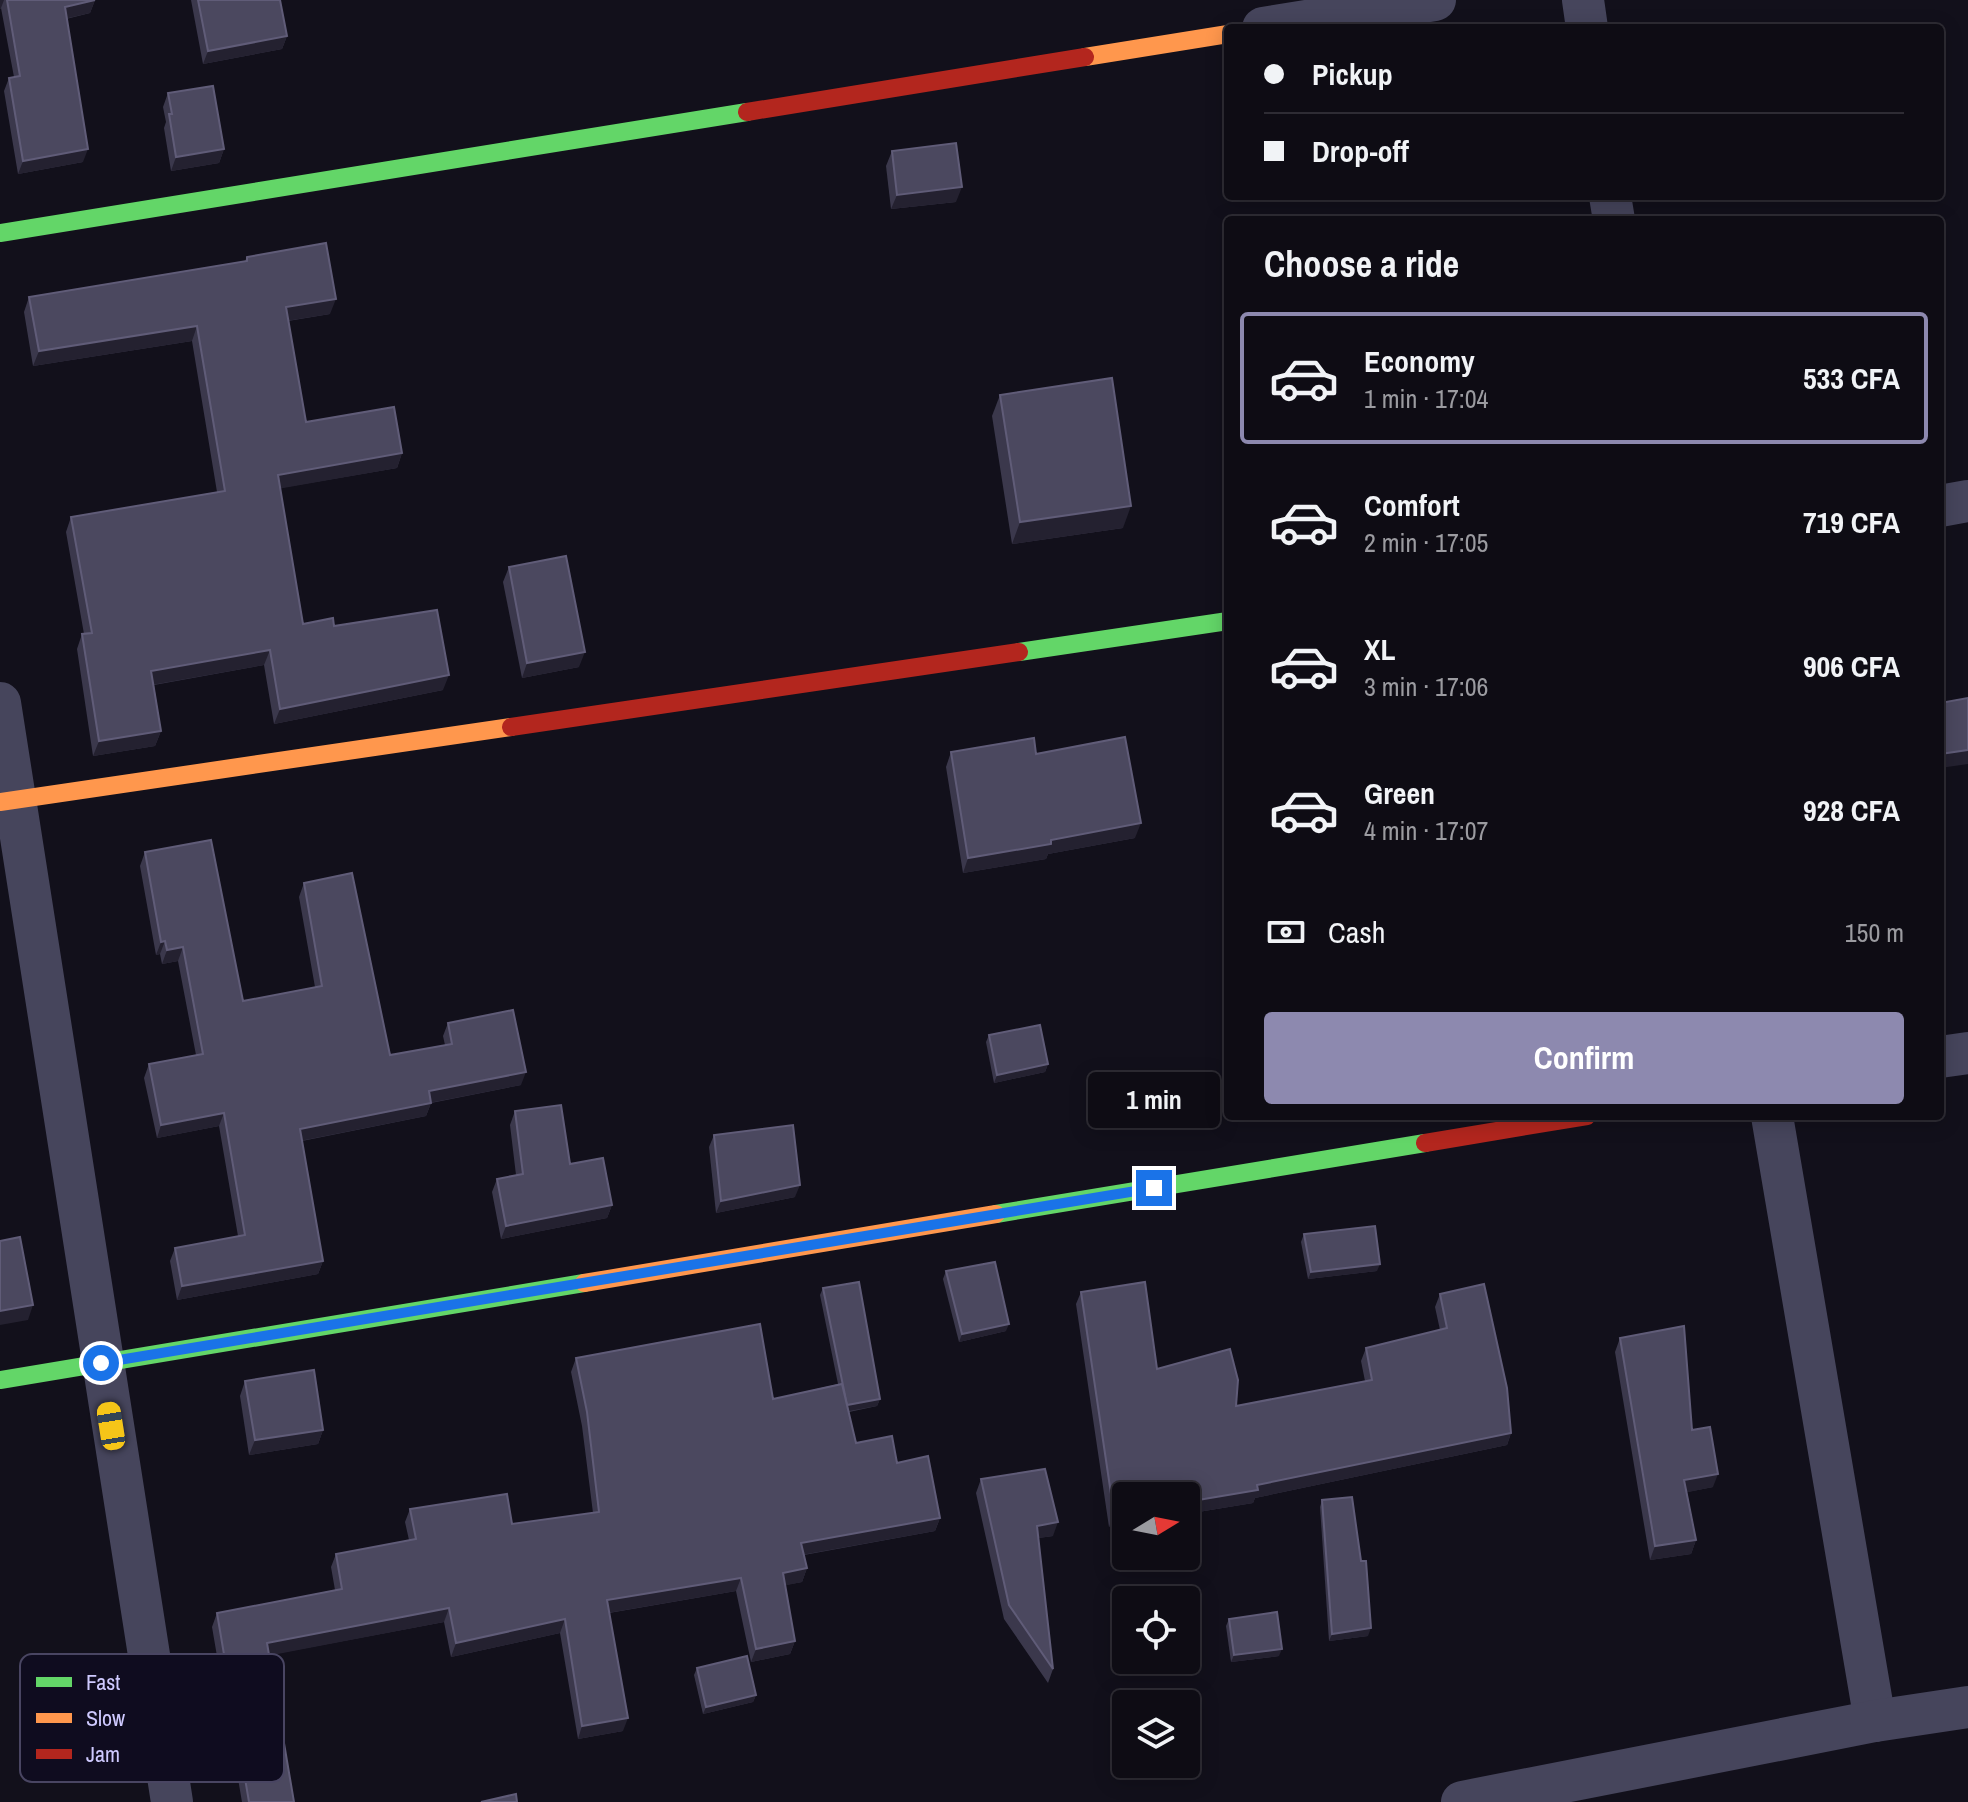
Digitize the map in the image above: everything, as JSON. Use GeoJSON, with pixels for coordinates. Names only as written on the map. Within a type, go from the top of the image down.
{"type":"FeatureCollection","features":[{"type":"Feature","properties":{"kind":"street"},"geometry":{"type":"LineString","coordinates":[[1288,24],[1435,0]]}},
{"type":"Feature","properties":{"kind":"street"},"geometry":{"type":"LineString","coordinates":[[1583,0],[1586,24]]}},
{"type":"Feature","properties":{"kind":"street"},"geometry":{"type":"LineString","coordinates":[[0,233],[1224,35]]}},
{"type":"Feature","properties":{"kind":"street"},"geometry":{"type":"LineString","coordinates":[[1944,505],[1968,501]]}},
{"type":"Feature","properties":{"kind":"street"},"geometry":{"type":"LineString","coordinates":[[8,801],[1224,622]]}},
{"type":"Feature","properties":{"kind":"street"},"geometry":{"type":"LineString","coordinates":[[0,703],[8,801],[148,1654]]}},
{"type":"Feature","properties":{"kind":"street"},"geometry":{"type":"LineString","coordinates":[[1944,1056],[1968,1053]]}},
{"type":"Feature","properties":{"kind":"street"},"geometry":{"type":"LineString","coordinates":[[0,1380],[1563,1120]]}},
{"type":"Feature","properties":{"kind":"street"},"geometry":{"type":"LineString","coordinates":[[1773,1120],[1875,1721]]}},
{"type":"Feature","properties":{"kind":"street"},"geometry":{"type":"LineString","coordinates":[[1462,1802],[1875,1721],[1968,1707]]}},
{"type":"Feature","properties":{"kind":"street"},"geometry":{"type":"LineString","coordinates":[[169,1782],[172,1802]]}},
{"type":"Feature","properties":{"kind":"building"},"geometry":{"type":"Polygon","coordinates":[[[7,0],[95,0],[65,7],[88,149],[23,161],[9,78],[20,76],[7,0]]]}},
{"type":"Feature","properties":{"kind":"building"},"geometry":{"type":"Polygon","coordinates":[[[198,0],[280,0],[287,36],[208,51],[198,0]]]}},
{"type":"Feature","properties":{"kind":"building"},"geometry":{"type":"Polygon","coordinates":[[[213,86],[224,149],[176,157],[168,93],[213,86]]]}},
{"type":"Feature","properties":{"kind":"building"},"geometry":{"type":"Polygon","coordinates":[[[956,143],[962,187],[897,195],[892,151],[956,143]]]}},
{"type":"Feature","properties":{"kind":"building"},"geometry":{"type":"Polygon","coordinates":[[[326,243],[336,299],[286,307],[306,422],[394,407],[402,453],[278,475],[303,624],[333,618],[334,626],[437,610],[449,675],[280,709],[270,650],[151,671],[161,731],[99,741],[82,634],[92,633],[71,517],[225,491],[197,326],[39,351],[29,297],[247,261],[247,257],[326,243]]]}},
{"type":"Feature","properties":{"kind":"building"},"geometry":{"type":"Polygon","coordinates":[[[1112,378],[1131,506],[1020,522],[1000,395],[1112,378]]]}},
{"type":"Feature","properties":{"kind":"building"},"geometry":{"type":"Polygon","coordinates":[[[566,556],[585,652],[527,663],[509,567],[566,556]]]}},
{"type":"Feature","properties":{"kind":"building"},"geometry":{"type":"Polygon","coordinates":[[[1968,698],[1968,750],[1944,753],[1944,702],[1968,698]]]}},
{"type":"Feature","properties":{"kind":"building"},"geometry":{"type":"Polygon","coordinates":[[[1125,737],[1141,823],[1051,840],[1051,844],[968,858],[951,752],[1034,738],[1036,754],[1125,737]]]}},
{"type":"Feature","properties":{"kind":"building"},"geometry":{"type":"Polygon","coordinates":[[[211,840],[243,1001],[322,986],[304,883],[352,873],[390,1055],[452,1044],[448,1023],[513,1010],[526,1072],[429,1091],[431,1103],[300,1129],[323,1261],[182,1286],[175,1248],[245,1235],[224,1113],[161,1125],[149,1064],[203,1054],[183,947],[167,950],[165,941],[161,942],[145,852],[211,840]]]}},
{"type":"Feature","properties":{"kind":"building"},"geometry":{"type":"Polygon","coordinates":[[[1040,1025],[1048,1064],[997,1075],[989,1035],[1040,1025]]]}},
{"type":"Feature","properties":{"kind":"building"},"geometry":{"type":"Polygon","coordinates":[[[561,1105],[570,1164],[603,1158],[612,1205],[506,1226],[497,1179],[523,1174],[515,1111],[561,1105]]]}},
{"type":"Feature","properties":{"kind":"building"},"geometry":{"type":"Polygon","coordinates":[[[793,1125],[800,1185],[721,1201],[714,1135],[793,1125]]]}},
{"type":"Feature","properties":{"kind":"building"},"geometry":{"type":"Polygon","coordinates":[[[1375,1226],[1380,1264],[1311,1272],[1304,1234],[1375,1226]]]}},
{"type":"Feature","properties":{"kind":"building"},"geometry":{"type":"Polygon","coordinates":[[[20,1237],[33,1305],[0,1311],[0,1241],[20,1237]]]}},
{"type":"Feature","properties":{"kind":"building"},"geometry":{"type":"Polygon","coordinates":[[[995,1262],[1009,1324],[962,1334],[946,1271],[995,1262]]]}},
{"type":"Feature","properties":{"kind":"building"},"geometry":{"type":"Polygon","coordinates":[[[859,1282],[880,1399],[847,1405],[823,1288],[859,1282]]]}},
{"type":"Feature","properties":{"kind":"building"},"geometry":{"type":"Polygon","coordinates":[[[1145,1282],[1157,1369],[1230,1349],[1238,1380],[1236,1406],[1372,1380],[1366,1348],[1447,1328],[1440,1294],[1484,1284],[1507,1388],[1511,1433],[1257,1485],[1258,1490],[1200,1500],[1200,1482],[1112,1482],[1112,1501],[1081,1292],[1145,1282]]]}},
{"type":"Feature","properties":{"kind":"building"},"geometry":{"type":"Polygon","coordinates":[[[760,1324],[773,1399],[842,1384],[856,1443],[892,1436],[897,1463],[928,1456],[940,1518],[801,1543],[807,1568],[783,1573],[795,1641],[756,1649],[741,1578],[607,1600],[628,1718],[582,1726],[565,1619],[456,1643],[449,1608],[267,1643],[269,1654],[224,1654],[217,1613],[342,1589],[336,1554],[416,1539],[410,1509],[507,1494],[512,1524],[599,1512],[587,1412],[576,1358],[760,1324]]]}},
{"type":"Feature","properties":{"kind":"building"},"geometry":{"type":"Polygon","coordinates":[[[1684,1326],[1692,1430],[1710,1427],[1718,1474],[1684,1480],[1696,1540],[1655,1546],[1620,1338],[1684,1326]]]}},
{"type":"Feature","properties":{"kind":"building"},"geometry":{"type":"Polygon","coordinates":[[[314,1370],[323,1430],[255,1440],[245,1381],[314,1370]]]}},
{"type":"Feature","properties":{"kind":"building"},"geometry":{"type":"Polygon","coordinates":[[[1045,1469],[1058,1522],[1037,1526],[1053,1669],[1009,1605],[981,1479],[1045,1469]]]}},
{"type":"Feature","properties":{"kind":"building"},"geometry":{"type":"Polygon","coordinates":[[[1352,1497],[1361,1561],[1366,1561],[1371,1628],[1332,1634],[1322,1500],[1352,1497]]]}},
{"type":"Feature","properties":{"kind":"building"},"geometry":{"type":"Polygon","coordinates":[[[1277,1612],[1282,1649],[1234,1655],[1229,1619],[1277,1612]]]}},
{"type":"Feature","properties":{"kind":"building"},"geometry":{"type":"Polygon","coordinates":[[[747,1656],[756,1695],[706,1707],[697,1668],[747,1656]]]}},
{"type":"Feature","properties":{"kind":"building"},"geometry":{"type":"Polygon","coordinates":[[[284,1743],[294,1802],[249,1802],[246,1782],[284,1782],[284,1743]]]}},
{"type":"Feature","properties":{"kind":"building"},"geometry":{"type":"Polygon","coordinates":[[[516,1794],[517,1802],[481,1802],[516,1794]]]}},
{"type":"Feature","properties":{"kind":"traffic: fast"},"geometry":{"type":"LineString","coordinates":[[0,233],[747,112]]}},
{"type":"Feature","properties":{"kind":"traffic: fast"},"geometry":{"type":"LineString","coordinates":[[1019,652],[1224,622]]}},
{"type":"Feature","properties":{"kind":"traffic: fast"},"geometry":{"type":"LineString","coordinates":[[996,1214],[1425,1143]]}},
{"type":"Feature","properties":{"kind":"traffic: fast"},"geometry":{"type":"LineString","coordinates":[[0,1380],[584,1283]]}},
{"type":"Feature","properties":{"kind":"traffic: slow"},"geometry":{"type":"LineString","coordinates":[[1085,57],[1224,35]]}},
{"type":"Feature","properties":{"kind":"traffic: slow"},"geometry":{"type":"LineString","coordinates":[[0,802],[511,727]]}},
{"type":"Feature","properties":{"kind":"traffic: slow"},"geometry":{"type":"LineString","coordinates":[[584,1283],[996,1214]]}},
{"type":"Feature","properties":{"kind":"traffic: jam"},"geometry":{"type":"LineString","coordinates":[[747,112],[1085,57]]}},
{"type":"Feature","properties":{"kind":"traffic: jam"},"geometry":{"type":"LineString","coordinates":[[511,727],[1019,652]]}},
{"type":"Feature","properties":{"kind":"traffic: jam"},"geometry":{"type":"LineString","coordinates":[[1425,1143],[1563,1120]]}},
{"type":"Feature","properties":{"kind":"route"},"geometry":{"type":"LineString","coordinates":[[101,1363],[1154,1188]]}}]}
